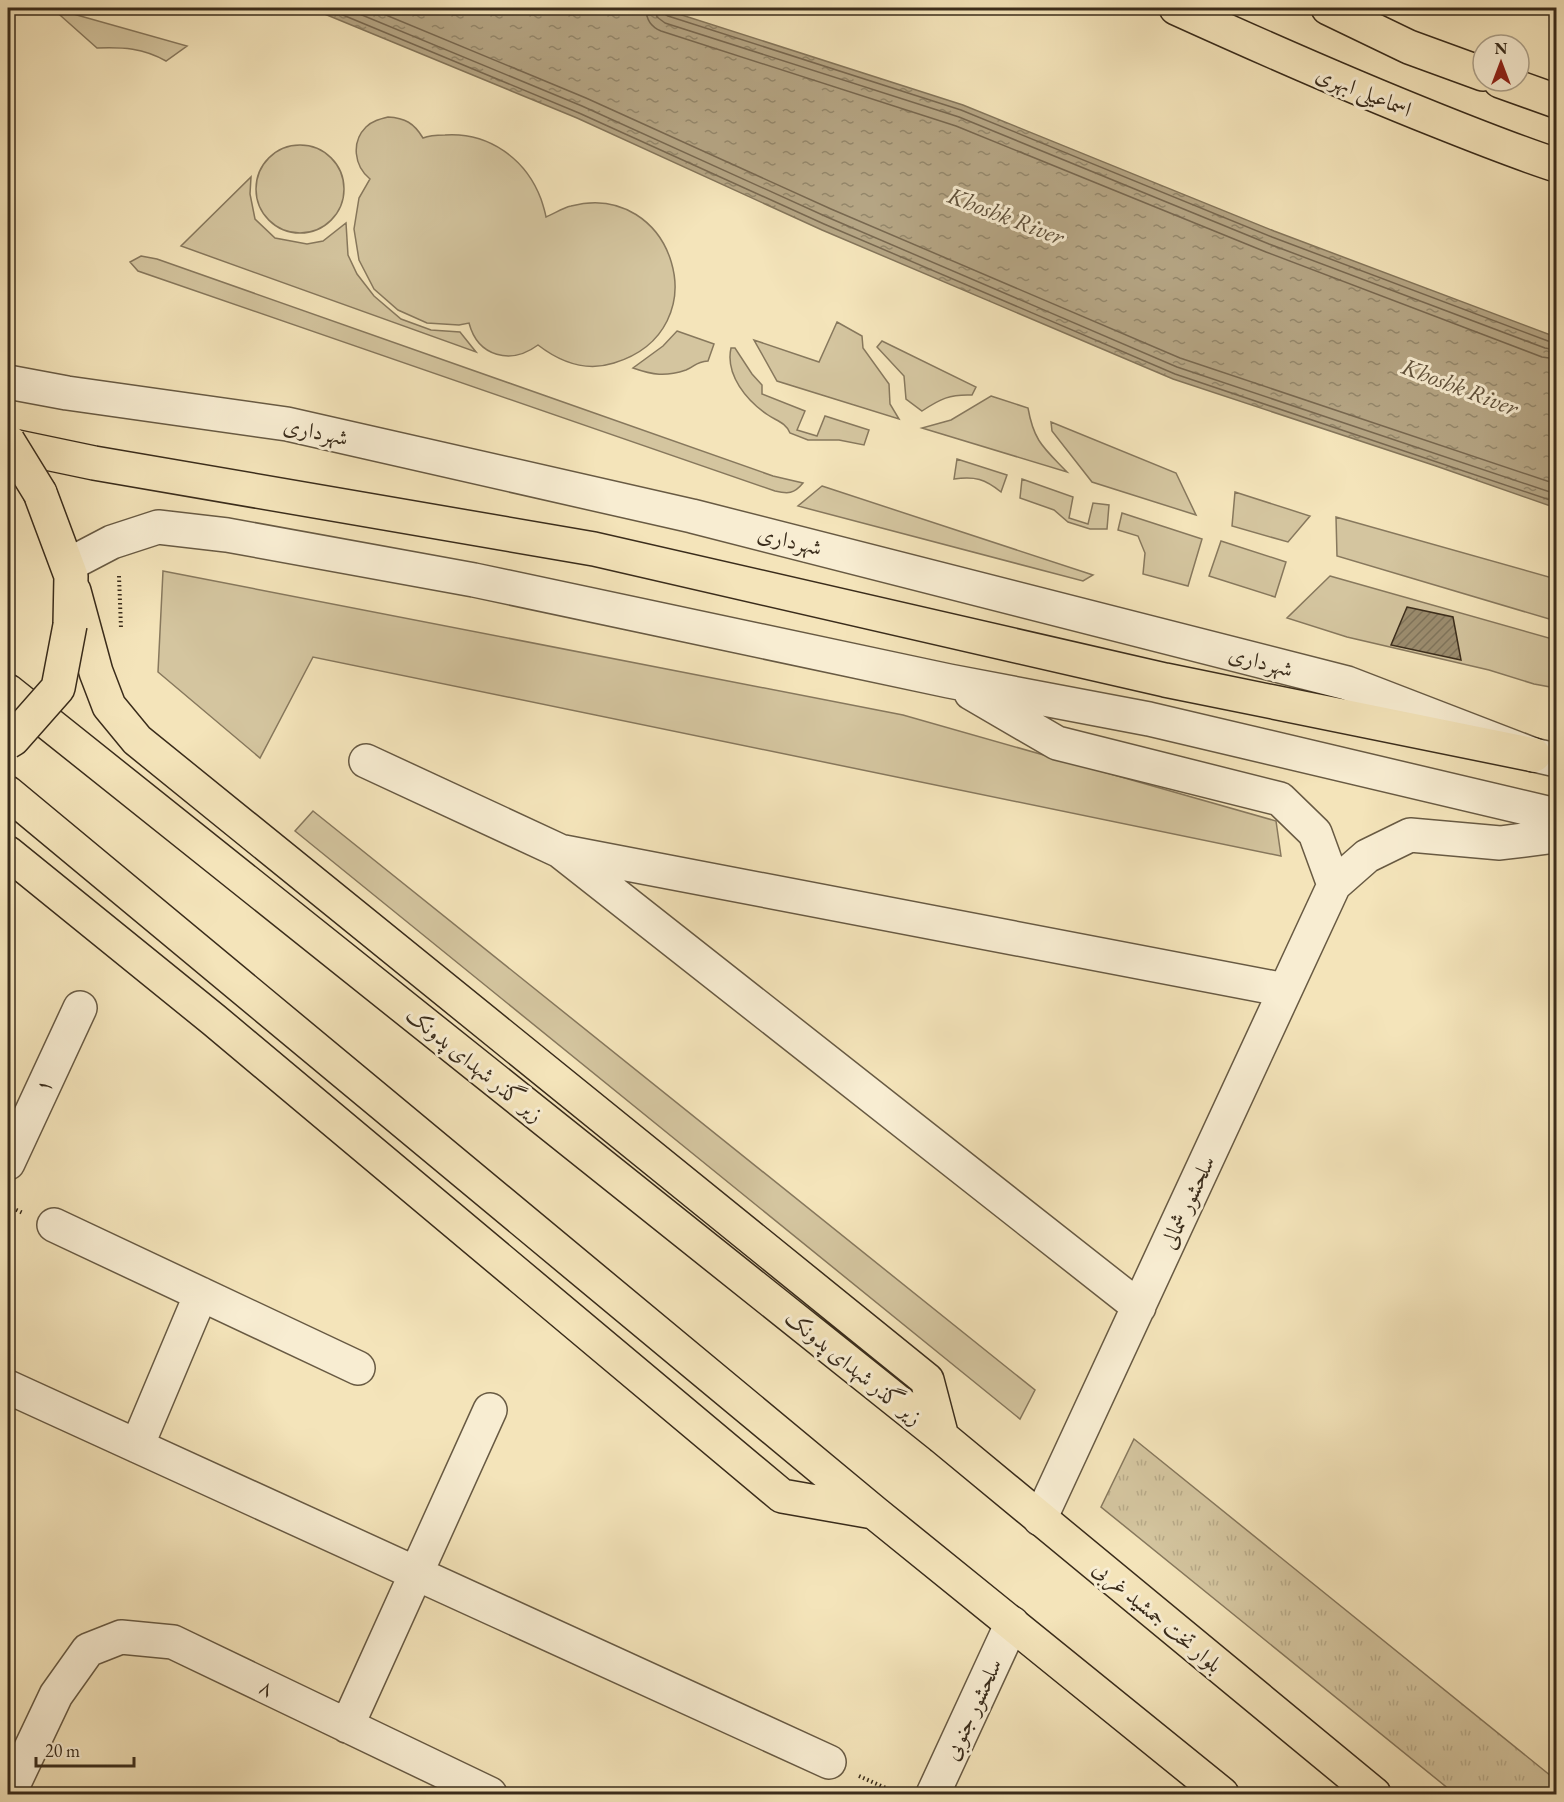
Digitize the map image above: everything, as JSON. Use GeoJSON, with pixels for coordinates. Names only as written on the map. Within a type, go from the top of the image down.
{"type":"FeatureCollection","features":[{"type":"Feature","properties":{"kind":"main road","name":"اسماعیلی ابهری"},"geometry":{"type":"LineString","coordinates":[[1176,8],[1276,54],[1393,103],[1529,157],[1557,165]]}},
{"type":"Feature","properties":{"kind":"main road"},"geometry":{"type":"LineString","coordinates":[[1328,8],[1409,47],[1471,70]]}},
{"type":"Feature","properties":{"kind":"main road"},"geometry":{"type":"LineString","coordinates":[[1531,92],[1557,101]]}},
{"type":"Feature","properties":{"kind":"main road"},"geometry":{"type":"LineString","coordinates":[[8,443],[94,463],[594,549],[1165,680],[1545,757]]}},
{"type":"Feature","properties":{"kind":"main road"},"geometry":{"type":"LineString","coordinates":[[8,443],[40,493],[69,571],[96,672],[109,706],[137,740],[927,1380],[942,1437]]}},
{"type":"Feature","properties":{"kind":"main road"},"geometry":{"type":"LineString","coordinates":[[8,742],[58,688],[70,625],[69,571]]}},
{"type":"Feature","properties":{"kind":"main road","name":"زیر گذر شهدای پدونک"},"geometry":{"type":"LineString","coordinates":[[8,690],[942,1437]]}},
{"type":"Feature","properties":{"kind":"main road"},"geometry":{"type":"LineString","coordinates":[[8,793],[875,1513],[1222,1794]]}},
{"type":"Feature","properties":{"kind":"main road"},"geometry":{"type":"LineString","coordinates":[[8,853],[214,1020],[782,1496],[875,1513]]}},
{"type":"Feature","properties":{"kind":"main road","name":"بلوار تخت جمشید غربی"},"geometry":{"type":"LineString","coordinates":[[942,1437],[1374,1794]]}},
{"type":"Feature","properties":{"kind":"street","name":"شهرداری"},"geometry":{"type":"LineString","coordinates":[[8,382],[67,393],[287,424],[692,516],[1347,683],[1545,757]]}},
{"type":"Feature","properties":{"kind":"street"},"geometry":{"type":"LineString","coordinates":[[69,571],[112,542],[158,527],[227,535],[474,580],[949,681],[1149,719],[1557,815]]}},
{"type":"Feature","properties":{"kind":"street"},"geometry":{"type":"LineString","coordinates":[[949,681],[1057,743],[1280,799],[1315,833],[1334,885],[1367,856],[1410,835],[1500,843],[1557,836]]}},
{"type":"Feature","properties":{"kind":"street"},"geometry":{"type":"LineString","coordinates":[[366,761],[560,851],[1139,1307]]}},
{"type":"Feature","properties":{"kind":"street"},"geometry":{"type":"LineString","coordinates":[[560,851],[1285,990]]}},
{"type":"Feature","properties":{"kind":"street","name":"سلحشور شمالی"},"geometry":{"type":"LineString","coordinates":[[1040,1519],[1334,885]]}},
{"type":"Feature","properties":{"kind":"street","name":"۱"},"geometry":{"type":"LineString","coordinates":[[8,1162],[19,1106],[80,1008]]}},
{"type":"Feature","properties":{"kind":"street"},"geometry":{"type":"LineString","coordinates":[[54,1226],[358,1368]]}},
{"type":"Feature","properties":{"kind":"street"},"geometry":{"type":"LineString","coordinates":[[137,1446],[201,1294]]}},
{"type":"Feature","properties":{"kind":"street"},"geometry":{"type":"LineString","coordinates":[[8,1387],[829,1762]]}},
{"type":"Feature","properties":{"kind":"street"},"geometry":{"type":"LineString","coordinates":[[347,1726],[490,1410]]}},
{"type":"Feature","properties":{"kind":"street","name":"سلحشور جنوبی"},"geometry":{"type":"LineString","coordinates":[[933,1794],[1012,1623]]}},
{"type":"Feature","properties":{"kind":"street","name":"۸"},"geometry":{"type":"LineString","coordinates":[[17,1789],[56,1695],[88,1650],[121,1637],[173,1642],[490,1794]]}},
{"type":"Feature","properties":{"kind":"path"},"geometry":{"type":"LineString","coordinates":[[829,1762],[899,1794]]}},
{"type":"Feature","properties":{"kind":"green space"},"geometry":{"type":"Polygon","coordinates":[[[52,8],[187,46],[166,61],[133,49],[97,48],[52,8]]]}},
{"type":"Feature","properties":{"kind":"green space"},"geometry":{"type":"Polygon","coordinates":[[[388,117],[409,122],[423,138],[436,135],[461,135],[491,143],[504,151],[526,172],[541,199],[546,217],[571,206],[607,204],[636,214],[658,235],[671,262],[675,292],[667,321],[647,346],[604,366],[583,366],[564,361],[538,345],[517,355],[497,354],[480,344],[473,335],[469,323],[459,325],[427,323],[398,310],[374,289],[359,260],[354,229],[359,198],[370,179],[361,168],[356,147],[366,127],[388,117]]]}},
{"type":"Feature","properties":{"kind":"green space"},"geometry":{"type":"Polygon","coordinates":[[[300,145],[317,149],[331,158],[340,172],[344,189],[340,206],[331,220],[317,229],[300,233],[283,229],[269,220],[260,206],[256,189],[260,172],[269,158],[283,149],[300,145]]]}},
{"type":"Feature","properties":{"kind":"green space"},"geometry":{"type":"Polygon","coordinates":[[[251,177],[250,194],[255,219],[275,238],[307,244],[323,241],[346,223],[348,255],[357,274],[374,296],[401,319],[431,330],[460,332],[476,352],[181,246],[251,177]]]}},
{"type":"Feature","properties":{"kind":"green space"},"geometry":{"type":"Polygon","coordinates":[[[141,256],[157,259],[773,476],[803,483],[790,492],[775,491],[138,271],[130,262],[141,256]]]}},
{"type":"Feature","properties":{"kind":"green space"},"geometry":{"type":"Polygon","coordinates":[[[837,322],[862,336],[863,348],[889,384],[890,404],[899,419],[777,381],[754,340],[819,362],[837,322]]]}},
{"type":"Feature","properties":{"kind":"green space"},"geometry":{"type":"Polygon","coordinates":[[[677,331],[714,344],[708,361],[698,363],[686,370],[665,374],[653,374],[633,368],[663,346],[677,331]]]}},
{"type":"Feature","properties":{"kind":"green space"},"geometry":{"type":"Polygon","coordinates":[[[882,341],[976,387],[972,395],[946,398],[922,411],[906,399],[904,376],[877,347],[882,341]]]}},
{"type":"Feature","properties":{"kind":"green space"},"geometry":{"type":"Polygon","coordinates":[[[731,348],[735,348],[762,385],[762,394],[805,411],[797,430],[817,436],[825,416],[869,430],[864,445],[839,440],[808,440],[790,433],[784,424],[768,415],[745,395],[731,368],[731,348]]]}},
{"type":"Feature","properties":{"kind":"green space"},"geometry":{"type":"Polygon","coordinates":[[[991,396],[1028,408],[1033,429],[1041,444],[1067,472],[922,428],[951,420],[991,396]]]}},
{"type":"Feature","properties":{"kind":"green space"},"geometry":{"type":"Polygon","coordinates":[[[1051,422],[1176,473],[1196,515],[1092,482],[1052,431],[1051,422]]]}},
{"type":"Feature","properties":{"kind":"green space"},"geometry":{"type":"Polygon","coordinates":[[[957,459],[1007,475],[1001,492],[979,480],[954,479],[957,459]]]}},
{"type":"Feature","properties":{"kind":"green space"},"geometry":{"type":"Polygon","coordinates":[[[1022,479],[1073,497],[1069,518],[1088,524],[1093,503],[1109,505],[1107,529],[1090,529],[1068,522],[1054,510],[1020,498],[1022,479]]]}},
{"type":"Feature","properties":{"kind":"green space"},"geometry":{"type":"Polygon","coordinates":[[[822,486],[1093,575],[1083,581],[798,506],[822,486]]]}},
{"type":"Feature","properties":{"kind":"green space"},"geometry":{"type":"Polygon","coordinates":[[[1235,492],[1310,516],[1288,542],[1232,526],[1235,492]]]}},
{"type":"Feature","properties":{"kind":"green space"},"geometry":{"type":"Polygon","coordinates":[[[1122,513],[1202,539],[1188,586],[1143,574],[1145,553],[1138,536],[1118,530],[1122,513]]]}},
{"type":"Feature","properties":{"kind":"green space"},"geometry":{"type":"Polygon","coordinates":[[[1336,517],[1556,579],[1556,621],[1337,556],[1336,517]]]}},
{"type":"Feature","properties":{"kind":"green space"},"geometry":{"type":"Polygon","coordinates":[[[1221,541],[1286,562],[1275,597],[1209,576],[1221,541]]]}},
{"type":"Feature","properties":{"kind":"green space"},"geometry":{"type":"Polygon","coordinates":[[[163,571],[903,715],[1276,821],[1281,856],[313,657],[260,758],[158,672],[163,571]]]}},
{"type":"Feature","properties":{"kind":"green space"},"geometry":{"type":"Polygon","coordinates":[[[1330,576],[1556,640],[1556,688],[1347,637],[1287,618],[1330,576]]]}},
{"type":"Feature","properties":{"kind":"green space"},"geometry":{"type":"Polygon","coordinates":[[[313,811],[1035,1390],[1020,1419],[295,831],[313,811]]]}},
{"type":"Feature","properties":{"kind":"green space"},"geometry":{"type":"Polygon","coordinates":[[[1134,1439],[1556,1780],[1556,1794],[1455,1794],[1101,1507],[1134,1439]]]}},
{"type":"Feature","properties":{"kind":"water","name":"Khoshk River"},"geometry":{"type":"Polygon","coordinates":[[[310,8],[660,8],[963,105],[1274,231],[1556,337],[1556,508],[1173,379],[822,230],[577,118],[310,8]]]}},
{"type":"Feature","properties":{"kind":"building"},"geometry":{"type":"Polygon","coordinates":[[[1407,607],[1453,617],[1461,660],[1391,645],[1407,607]]]}}]}
